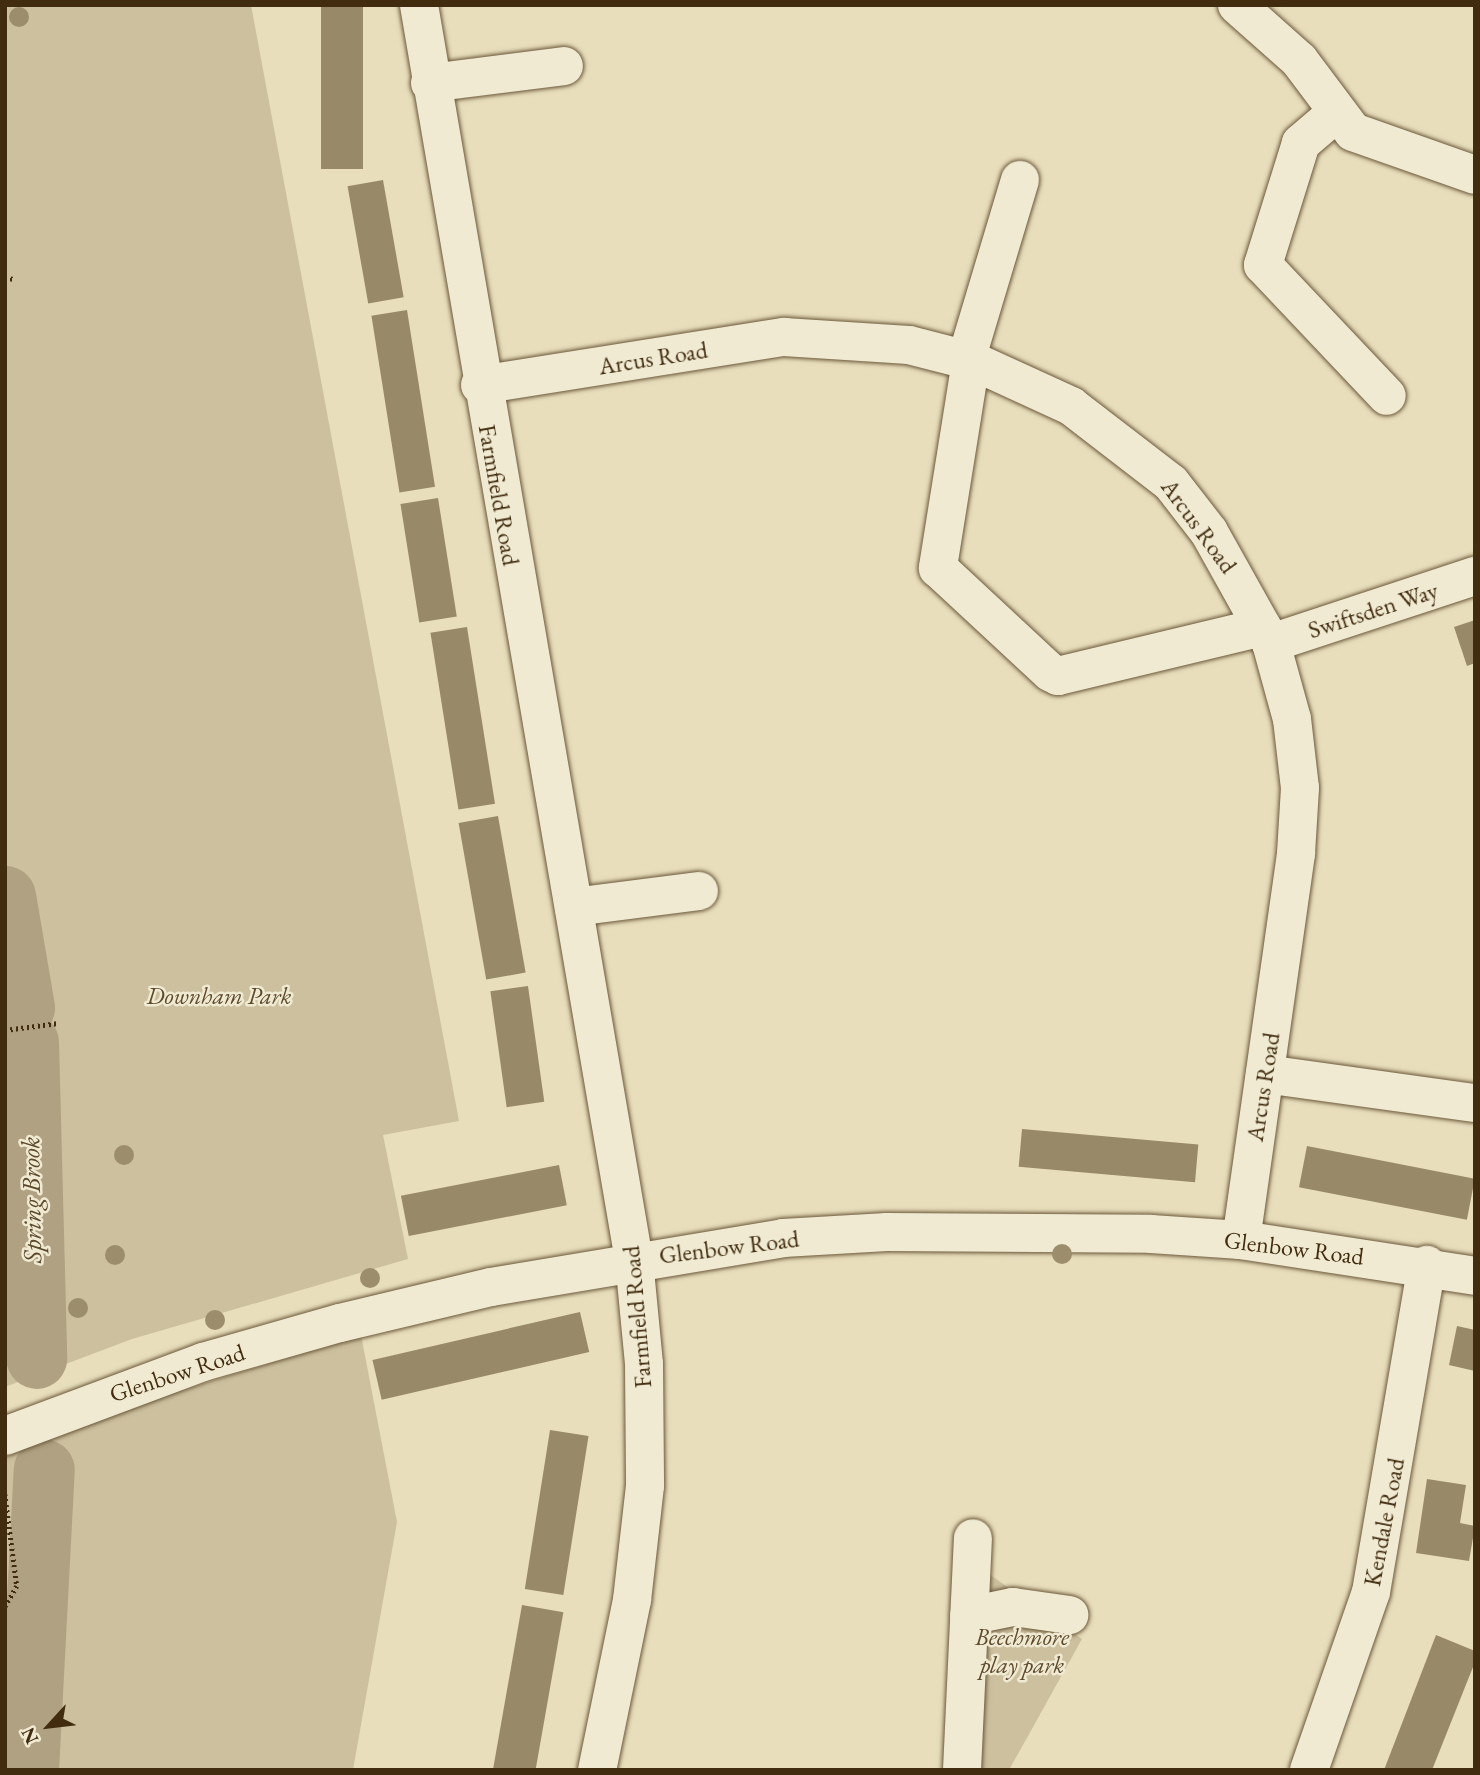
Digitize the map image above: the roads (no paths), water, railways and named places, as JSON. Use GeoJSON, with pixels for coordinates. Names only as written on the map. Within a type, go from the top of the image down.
{"type":"FeatureCollection","features":[{"type":"Feature","properties":{"kind":"street","name":"Farmfield Road"},"geometry":{"type":"LineString","coordinates":[[419,5],[480,385],[634,1260],[645,1364],[645,1486],[632,1600],[597,1770]]}},
{"type":"Feature","properties":{"kind":"street"},"geometry":{"type":"LineString","coordinates":[[1237,5],[1299,61],[1335,114],[1353,132],[1475,175]]}},
{"type":"Feature","properties":{"kind":"street"},"geometry":{"type":"LineString","coordinates":[[430,83],[564,66]]}},
{"type":"Feature","properties":{"kind":"street"},"geometry":{"type":"LineString","coordinates":[[1335,114],[1301,143],[1264,265],[1387,396]]}},
{"type":"Feature","properties":{"kind":"street"},"geometry":{"type":"LineString","coordinates":[[969,360],[1020,180]]}},
{"type":"Feature","properties":{"kind":"street","name":"Arcus Road"},"geometry":{"type":"LineString","coordinates":[[480,385],[784,337],[909,345],[969,360],[1071,407],[1171,483],[1209,532],[1267,635],[1292,719],[1300,788],[1265,1074],[1241,1240]]}},
{"type":"Feature","properties":{"kind":"street","name":"Swiftsden Way"},"geometry":{"type":"LineString","coordinates":[[969,360],[938,568],[1050,672],[1071,673],[1267,635],[1475,576]]}},
{"type":"Feature","properties":{"kind":"street"},"geometry":{"type":"LineString","coordinates":[[574,907],[699,891]]}},
{"type":"Feature","properties":{"kind":"street"},"geometry":{"type":"LineString","coordinates":[[1265,1074],[1475,1103]]}},
{"type":"Feature","properties":{"kind":"street","name":"Glenbow Road"},"geometry":{"type":"LineString","coordinates":[[5,1436],[137,1384],[327,1326],[634,1260],[887,1232],[1241,1240],[1427,1265],[1475,1276]]}},
{"type":"Feature","properties":{"kind":"street","name":"Kendale Road"},"geometry":{"type":"LineString","coordinates":[[1309,1770],[1371,1592],[1427,1265]]}},
{"type":"Feature","properties":{"kind":"street"},"geometry":{"type":"LineString","coordinates":[[962,1770],[973,1538]]}},
{"type":"Feature","properties":{"kind":"street"},"geometry":{"type":"LineString","coordinates":[[969,1616],[1035,1607],[1069,1615]]}},
{"type":"Feature","properties":{"kind":"waterway","name":"Spring Brook"},"geometry":{"type":"LineString","coordinates":[[5,896],[24,1007]]}},
{"type":"Feature","properties":{"kind":"waterway","name":"Spring Brook"},"geometry":{"type":"LineString","coordinates":[[28,1042],[36,1358]]}},
{"type":"Feature","properties":{"kind":"waterway","name":"Spring Brook"},"geometry":{"type":"LineString","coordinates":[[28,1770],[44,1469]]}},
{"type":"Feature","properties":{"kind":"park label","name":"Downham Park"},"geometry":{"type":"Point","coordinates":[219,996]}},
{"type":"Feature","properties":{"kind":"park label","name":"Beechmore play park"},"geometry":{"type":"Point","coordinates":[1022,1651]}}]}
